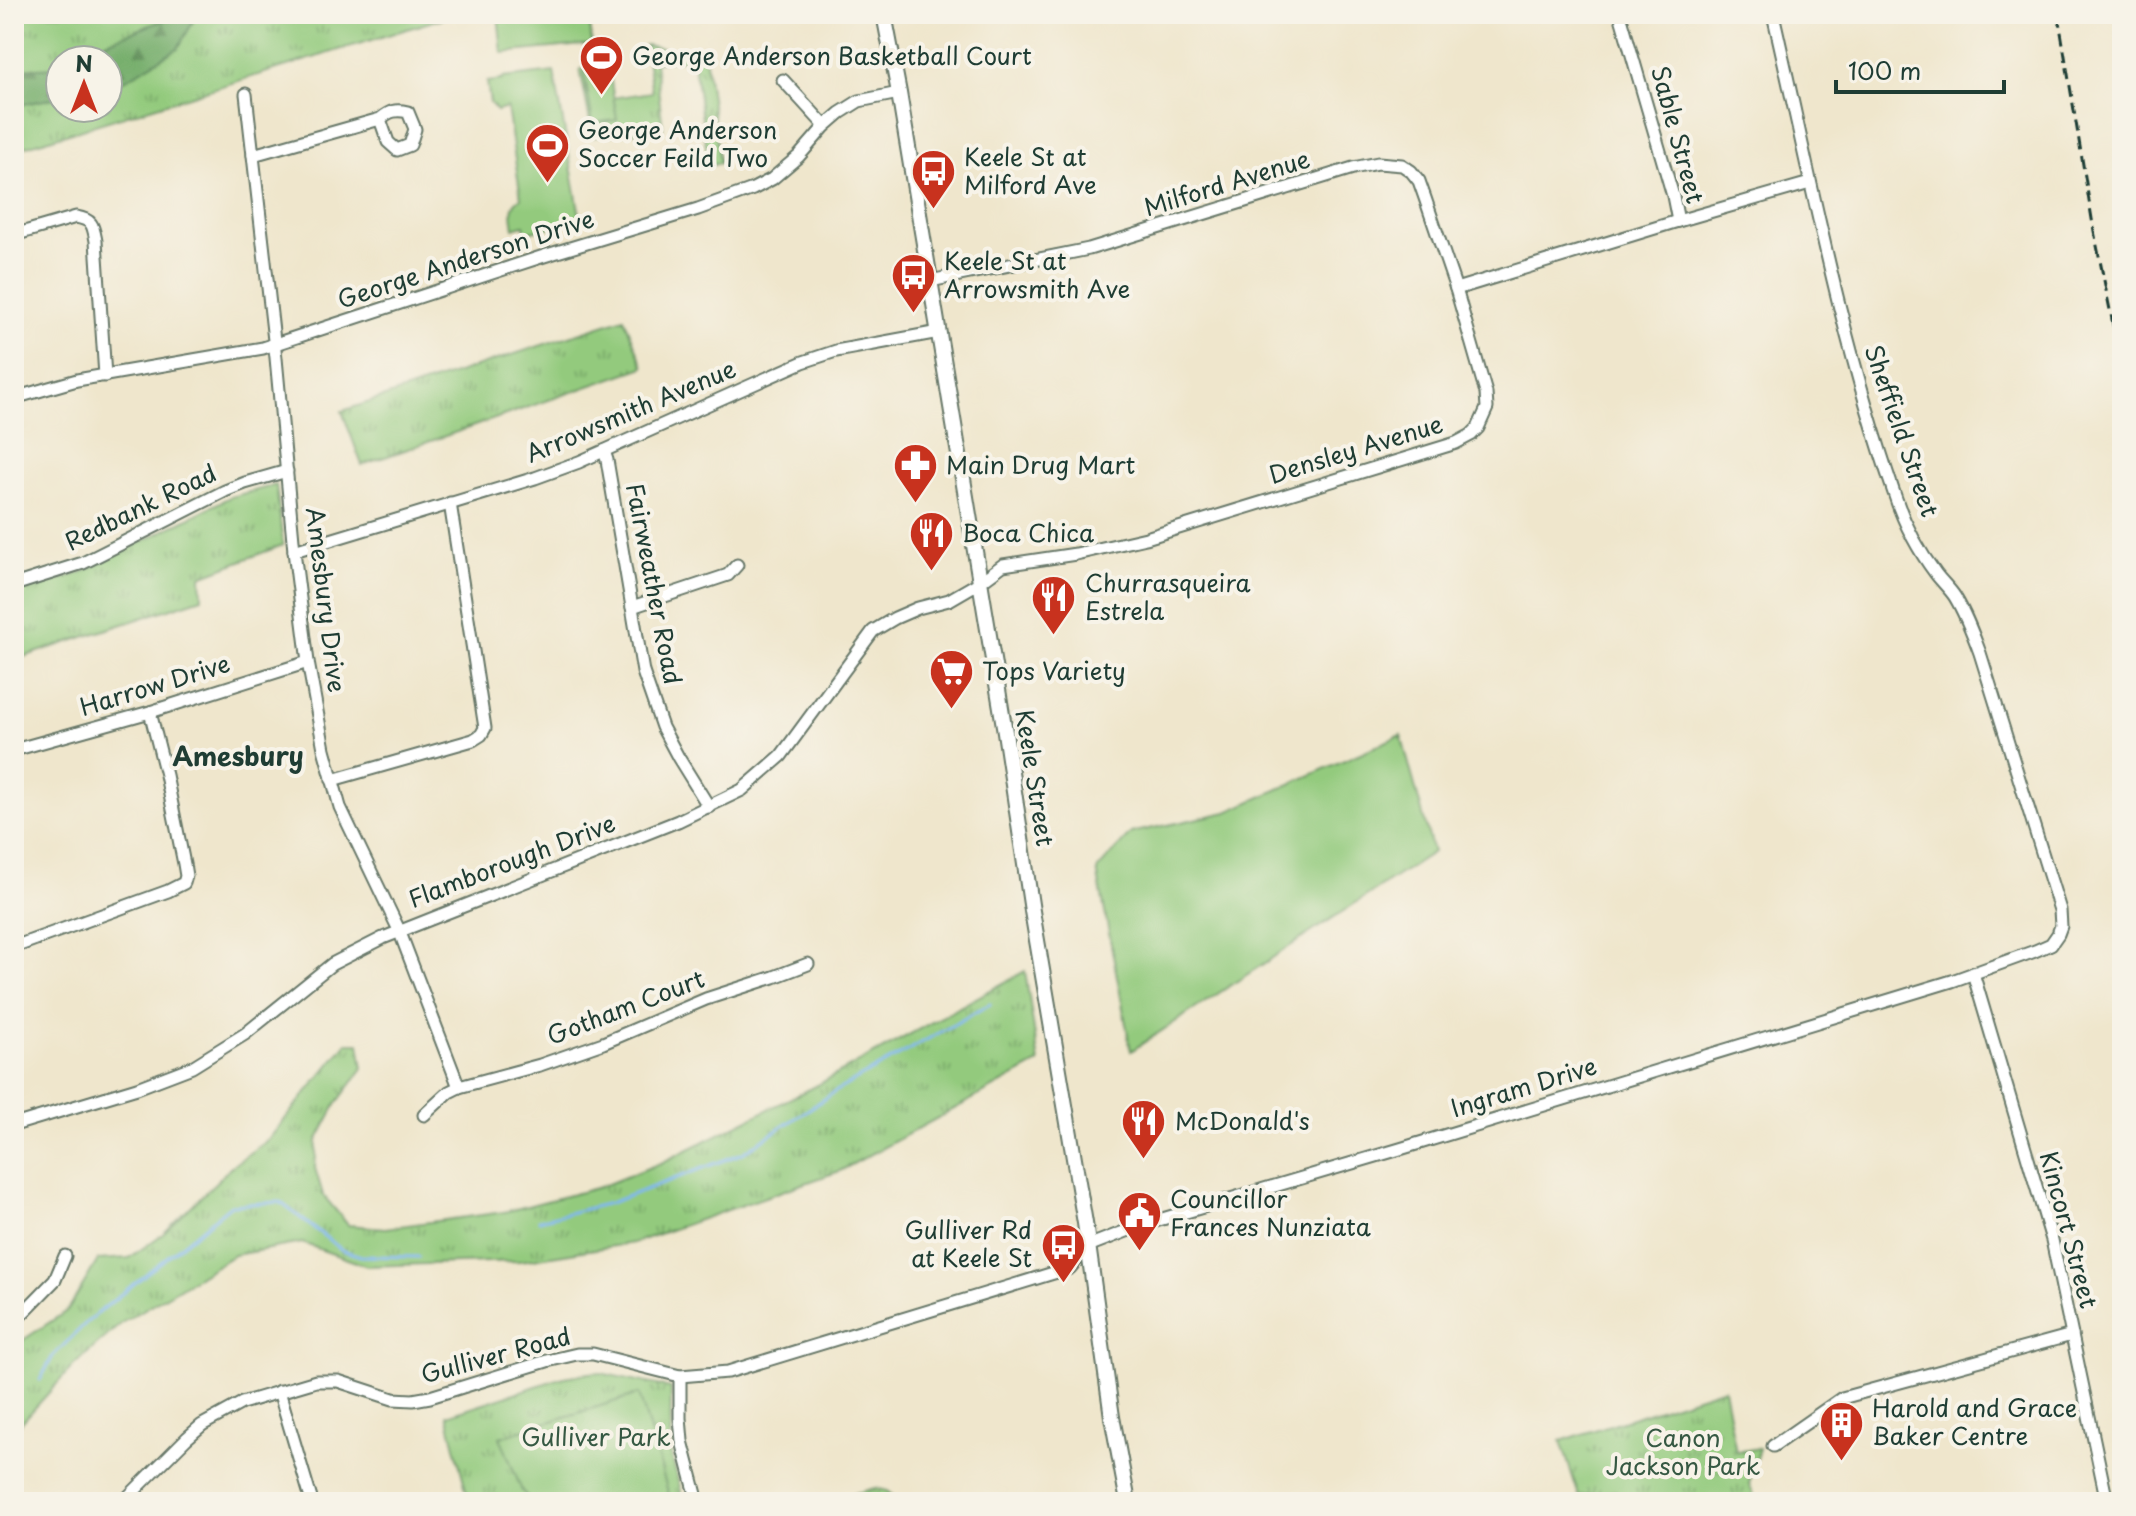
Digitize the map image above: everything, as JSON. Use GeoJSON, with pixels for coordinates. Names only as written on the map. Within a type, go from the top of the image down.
{"type":"FeatureCollection","features":[{"type":"Feature","properties":{"kind":"main road","name":"Keele Street"},"geometry":{"type":"LineString","coordinates":[[884,14],[980,582],[1128,1502]]}},
{"type":"Feature","properties":{"kind":"street","name":"Sable Street"},"geometry":{"type":"LineString","coordinates":[[1620,14],[1678,221]]}},
{"type":"Feature","properties":{"kind":"street","name":"Sheffield Street"},"geometry":{"type":"LineString","coordinates":[[1773,14],[1847,342],[1894,493],[1919,547],[1936,575],[1954,595],[1971,629],[2060,910],[2061,926],[2051,944],[1973,973]]}},
{"type":"Feature","properties":{"kind":"street"},"geometry":{"type":"LineString","coordinates":[[783,80],[825,126]]}},
{"type":"Feature","properties":{"kind":"street","name":"George Anderson Drive"},"geometry":{"type":"LineString","coordinates":[[14,398],[77,380],[263,348],[698,209],[772,179],[799,156],[825,126],[859,101],[899,93]]}},
{"type":"Feature","properties":{"kind":"street","name":"Amesbury Drive"},"geometry":{"type":"LineString","coordinates":[[246,94],[294,551],[308,662],[332,780],[340,807],[399,930],[459,1087]]}},
{"type":"Feature","properties":{"kind":"street"},"geometry":{"type":"LineString","coordinates":[[253,155],[380,119]]}},
{"type":"Feature","properties":{"kind":"street","name":"Milford Avenue"},"geometry":{"type":"LineString","coordinates":[[930,281],[1089,249],[1378,163],[1402,165],[1419,181],[1456,289]]}},
{"type":"Feature","properties":{"kind":"street"},"geometry":{"type":"LineString","coordinates":[[1456,289],[1810,183]]}},
{"type":"Feature","properties":{"kind":"street"},"geometry":{"type":"LineString","coordinates":[[14,235],[76,217],[86,219],[93,226],[105,376]]}},
{"type":"Feature","properties":{"kind":"street","name":"Densley Avenue"},"geometry":{"type":"LineString","coordinates":[[980,582],[1003,565],[1076,554],[1146,538],[1456,443],[1471,435],[1478,428],[1487,408],[1486,393],[1456,289]]}},
{"type":"Feature","properties":{"kind":"street","name":"Arrowsmith Avenue"},"geometry":{"type":"LineString","coordinates":[[294,551],[535,478],[604,451],[803,362],[836,351],[939,332]]}},
{"type":"Feature","properties":{"kind":"street","name":"Fairweather Road"},"geometry":{"type":"LineString","coordinates":[[604,451],[643,672],[662,727],[709,807]]}},
{"type":"Feature","properties":{"kind":"street","name":"Redbank Road"},"geometry":{"type":"LineString","coordinates":[[14,585],[83,563],[225,491],[287,471]]}},
{"type":"Feature","properties":{"kind":"street"},"geometry":{"type":"LineString","coordinates":[[332,780],[473,740],[485,728],[450,503]]}},
{"type":"Feature","properties":{"kind":"street"},"geometry":{"type":"LineString","coordinates":[[632,607],[728,575],[737,565]]}},
{"type":"Feature","properties":{"kind":"street","name":"Flamborough Drive"},"geometry":{"type":"LineString","coordinates":[[14,1125],[137,1088],[192,1067],[245,1034],[332,964],[399,930],[494,895],[709,807],[742,790],[781,756],[873,631],[918,608],[949,600],[980,582]]}},
{"type":"Feature","properties":{"kind":"street","name":"Harrow Drive"},"geometry":{"type":"LineString","coordinates":[[14,750],[150,712],[308,662]]}},
{"type":"Feature","properties":{"kind":"street"},"geometry":{"type":"LineString","coordinates":[[14,947],[184,883],[184,864],[150,712]]}},
{"type":"Feature","properties":{"kind":"street","name":"Gotham Court"},"geometry":{"type":"LineString","coordinates":[[459,1087],[540,1065],[603,1043],[706,999],[808,964]]}},
{"type":"Feature","properties":{"kind":"street","name":"Ingram Drive"},"geometry":{"type":"LineString","coordinates":[[1088,1246],[1142,1225],[1541,1107],[1973,973]]}},
{"type":"Feature","properties":{"kind":"street","name":"Kincort Street"},"geometry":{"type":"LineString","coordinates":[[1973,973],[2052,1240],[2107,1502]]}},
{"type":"Feature","properties":{"kind":"street"},"geometry":{"type":"LineString","coordinates":[[424,1115],[459,1087]]}},
{"type":"Feature","properties":{"kind":"street","name":"Gulliver Road"},"geometry":{"type":"LineString","coordinates":[[123,1502],[202,1425],[242,1403],[316,1381],[338,1381],[393,1399],[413,1400],[577,1354],[604,1356],[680,1376],[728,1372],[1070,1268],[1088,1246]]}},
{"type":"Feature","properties":{"kind":"street"},"geometry":{"type":"LineString","coordinates":[[14,1322],[55,1280],[65,1256]]}},
{"type":"Feature","properties":{"kind":"street"},"geometry":{"type":"LineString","coordinates":[[1773,1446],[1842,1398],[2072,1335]]}},
{"type":"Feature","properties":{"kind":"street"},"geometry":{"type":"LineString","coordinates":[[680,1376],[682,1441],[698,1502]]}},
{"type":"Feature","properties":{"kind":"street"},"geometry":{"type":"LineString","coordinates":[[279,1391],[312,1502]]}},
{"type":"Feature","properties":{"kind":"green space"},"geometry":{"type":"Polygon","coordinates":[[[14,14],[456,14],[124,116],[124,44],[44,44],[44,124],[98,124],[14,150],[14,14]]]}},
{"type":"Feature","properties":{"kind":"green space"},"geometry":{"type":"Polygon","coordinates":[[[180,14],[189,14],[193,22],[178,48],[124,80],[124,44],[101,44],[180,14]]]}},
{"type":"Feature","properties":{"kind":"green space"},"geometry":{"type":"Polygon","coordinates":[[[498,14],[588,14],[592,44],[502,53],[498,14]]]}},
{"type":"Feature","properties":{"kind":"green space"},"geometry":{"type":"Polygon","coordinates":[[[645,45],[705,55],[720,163],[709,166],[693,58],[655,62],[663,129],[593,137],[580,69],[587,69],[592,101],[652,92],[645,45]]]}},
{"type":"Feature","properties":{"kind":"green space"},"geometry":{"type":"Polygon","coordinates":[[[44,68],[44,100],[14,106],[14,69],[44,68]]]}},
{"type":"Feature","properties":{"kind":"green space","name":"George Anderson Basketball Court"},"geometry":{"type":"Polygon","coordinates":[[[609,69],[617,120],[593,123],[584,72],[609,69]]]}},
{"type":"Feature","properties":{"kind":"green space","name":"George Anderson Soccer Feild Two"},"geometry":{"type":"Polygon","coordinates":[[[554,72],[581,221],[526,232],[524,225],[514,228],[513,223],[513,207],[521,198],[507,108],[497,111],[490,103],[487,82],[554,72]]]}},
{"type":"Feature","properties":{"kind":"green space"},"geometry":{"type":"Polygon","coordinates":[[[624,318],[644,367],[362,465],[342,411],[624,318]]]}},
{"type":"Feature","properties":{"kind":"green space"},"geometry":{"type":"Polygon","coordinates":[[[276,485],[283,545],[201,576],[202,598],[14,660],[14,593],[80,573],[230,497],[276,485]]]}},
{"type":"Feature","properties":{"kind":"green space"},"geometry":{"type":"Polygon","coordinates":[[[1401,735],[1433,852],[1131,1051],[1097,870],[1131,833],[1227,812],[1401,735]]]}},
{"type":"Feature","properties":{"kind":"green space"},"geometry":{"type":"Polygon","coordinates":[[[1025,971],[1039,1063],[840,1171],[633,1243],[520,1261],[367,1266],[302,1243],[234,1255],[123,1322],[74,1365],[14,1431],[14,1346],[68,1310],[98,1260],[129,1258],[164,1233],[232,1166],[269,1139],[347,1043],[359,1043],[363,1068],[337,1103],[317,1141],[315,1168],[323,1195],[348,1225],[385,1228],[504,1212],[600,1187],[663,1162],[823,1082],[1025,971]]]}},
{"type":"Feature","properties":{"kind":"green space","name":"Gulliver Park"},"geometry":{"type":"Polygon","coordinates":[[[596,1372],[671,1388],[670,1451],[684,1502],[469,1502],[447,1415],[564,1377],[596,1372]]]}},
{"type":"Feature","properties":{"kind":"green space","name":"Canon Jackson Park"},"geometry":{"type":"Polygon","coordinates":[[[1724,1388],[1736,1452],[1759,1448],[1749,1484],[1757,1502],[1619,1502],[1616,1491],[1579,1496],[1561,1441],[1724,1388]]]}},
{"type":"Feature","properties":{"kind":"green space"},"geometry":{"type":"Polygon","coordinates":[[[639,1394],[671,1502],[532,1502],[522,1491],[500,1437],[639,1394]]]}},
{"type":"Feature","properties":{"kind":"green space"},"geometry":{"type":"Polygon","coordinates":[[[875,1488],[887,1491],[900,1502],[844,1500],[853,1494],[875,1488]]]}},
{"type":"Feature","properties":{"kind":"waterway"},"geometry":{"type":"LineString","coordinates":[[539,1220],[610,1203],[743,1153],[836,1091],[990,1004]]}},
{"type":"Feature","properties":{"kind":"waterway"},"geometry":{"type":"LineString","coordinates":[[40,1380],[53,1356],[87,1322],[231,1205],[280,1202],[342,1250],[361,1256],[419,1257]]}},
{"type":"Feature","properties":{"kind":"railway"},"geometry":{"type":"LineString","coordinates":[[2058,14],[2094,231],[2122,369]]}},
{"type":"Feature","properties":{"kind":"place","name":"George Anderson Basketball Court"},"geometry":{"type":"Point","coordinates":[601,96]}},
{"type":"Feature","properties":{"kind":"place","name":"George Anderson Soccer Feild Two"},"geometry":{"type":"Point","coordinates":[547,184]}},
{"type":"Feature","properties":{"kind":"place","name":"Keele St at Milford Ave"},"geometry":{"type":"Point","coordinates":[933,211]}},
{"type":"Feature","properties":{"kind":"place","name":"Keele St at Arrowsmith Ave"},"geometry":{"type":"Point","coordinates":[913,315]}},
{"type":"Feature","properties":{"kind":"place","name":"Main Drug Mart"},"geometry":{"type":"Point","coordinates":[915,505]}},
{"type":"Feature","properties":{"kind":"place","name":"Boca Chica"},"geometry":{"type":"Point","coordinates":[931,573]}},
{"type":"Feature","properties":{"kind":"place","name":"Churrasqueira Estrela"},"geometry":{"type":"Point","coordinates":[1054,637]}},
{"type":"Feature","properties":{"kind":"place","name":"Tops Variety"},"geometry":{"type":"Point","coordinates":[951,711]}},
{"type":"Feature","properties":{"kind":"place","name":"McDonald's"},"geometry":{"type":"Point","coordinates":[1144,1161]}},
{"type":"Feature","properties":{"kind":"place","name":"Councillor Frances Nunziata"},"geometry":{"type":"Point","coordinates":[1139,1253]}},
{"type":"Feature","properties":{"kind":"place","name":"Gulliver Rd at Keele St"},"geometry":{"type":"Point","coordinates":[1063,1284]}},
{"type":"Feature","properties":{"kind":"place","name":"Harold and Grace Baker Centre"},"geometry":{"type":"Point","coordinates":[1841,1462]}},
{"type":"Feature","properties":{"kind":"district","name":"Amesbury"},"geometry":{"type":"Point","coordinates":[238,757]}}]}
